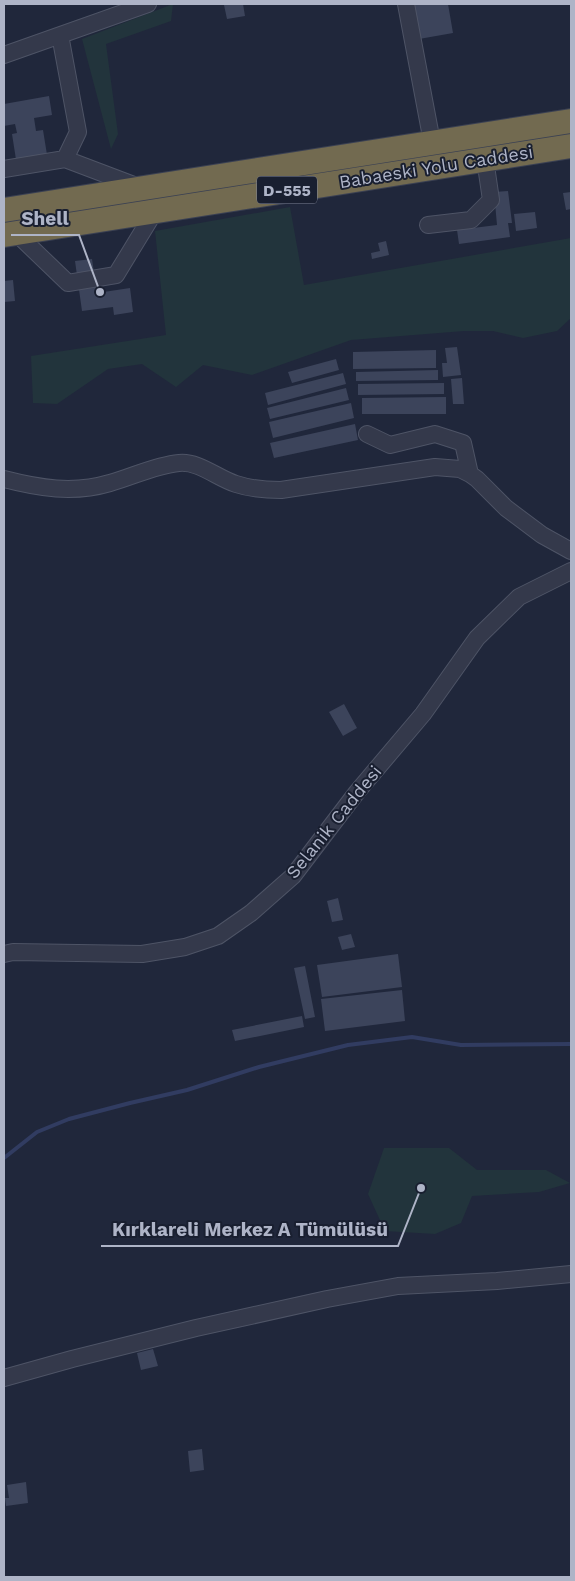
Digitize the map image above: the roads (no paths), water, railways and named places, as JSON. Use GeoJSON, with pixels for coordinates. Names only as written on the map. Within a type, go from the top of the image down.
{"type":"FeatureCollection","features":[{"type":"Feature","properties":{"kind":"highway","name":"Babaeski Yolu Caddesi"},"geometry":{"type":"LineString","coordinates":[[4,210],[571,121]]}},
{"type":"Feature","properties":{"kind":"highway","name":"Babaeski Yolu Caddesi"},"geometry":{"type":"LineString","coordinates":[[10,234],[571,146]]}},
{"type":"Feature","properties":{"kind":"street"},"geometry":{"type":"LineString","coordinates":[[4,55],[148,4]]}},
{"type":"Feature","properties":{"kind":"street"},"geometry":{"type":"LineString","coordinates":[[406,4],[432,142]]}},
{"type":"Feature","properties":{"kind":"street"},"geometry":{"type":"LineString","coordinates":[[60,35],[78,132],[65,159]]}},
{"type":"Feature","properties":{"kind":"street"},"geometry":{"type":"LineString","coordinates":[[4,169],[65,159],[142,188]]}},
{"type":"Feature","properties":{"kind":"street"},"geometry":{"type":"LineString","coordinates":[[428,225],[471,220],[491,200],[485,159]]}},
{"type":"Feature","properties":{"kind":"street"},"geometry":{"type":"LineString","coordinates":[[10,234],[68,283],[78,282],[116,275],[155,211]]}},
{"type":"Feature","properties":{"kind":"street"},"geometry":{"type":"LineString","coordinates":[[367,434],[390,445],[435,434],[463,443],[470,474]]}},
{"type":"Feature","properties":{"kind":"street"},"geometry":{"type":"LineString","coordinates":[[4,479],[30,486],[57,490],[77,489],[108,484],[153,469],[179,463],[192,463],[236,484],[260,490],[281,490],[435,467],[460,469],[477,479],[506,508],[542,535],[571,551]]}},
{"type":"Feature","properties":{"kind":"street","name":"Selanik Caddesi"},"geometry":{"type":"LineString","coordinates":[[4,954],[13,952],[142,954],[185,947],[218,936],[251,913],[293,876],[357,792],[423,714],[477,638],[519,597],[571,570]]}},
{"type":"Feature","properties":{"kind":"street"},"geometry":{"type":"LineString","coordinates":[[4,1378],[196,1328],[327,1299],[398,1286],[497,1281],[571,1274]]}},
{"type":"Feature","properties":{"kind":"waterway"},"geometry":{"type":"LineString","coordinates":[[4,1158],[37,1132],[69,1119],[187,1090],[259,1067],[348,1045],[412,1037],[461,1045],[571,1044]]}},
{"type":"Feature","properties":{"kind":"place","name":"Shell"},"geometry":{"type":"Point","coordinates":[100,292]}},
{"type":"Feature","properties":{"kind":"place","name":"Kırklareli Merkez A Tümülüsü"},"geometry":{"type":"Point","coordinates":[421,1188]}}]}
